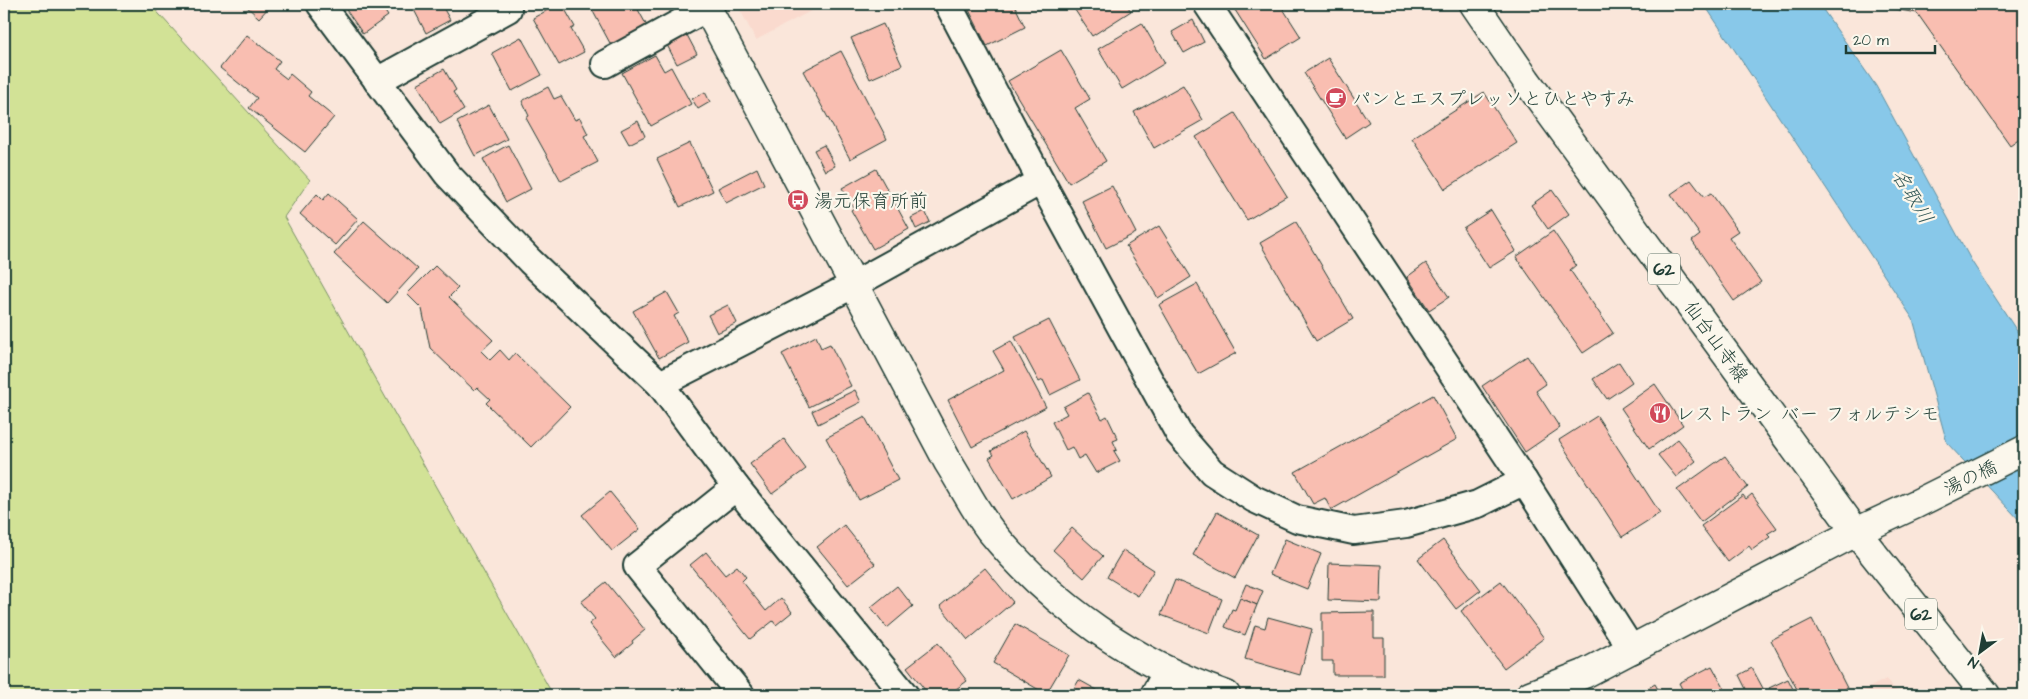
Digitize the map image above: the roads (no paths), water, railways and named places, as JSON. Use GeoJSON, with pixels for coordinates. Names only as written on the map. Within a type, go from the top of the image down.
{"type":"FeatureCollection","features":[{"type":"Feature","properties":{"kind":"street"},"geometry":{"type":"LineString","coordinates":[[320,4],[447,174],[530,261],[660,384],[736,487],[905,695]]}},
{"type":"Feature","properties":{"kind":"street"},"geometry":{"type":"LineString","coordinates":[[377,81],[508,9],[505,4]]}},
{"type":"Feature","properties":{"kind":"street"},"geometry":{"type":"LineString","coordinates":[[948,4],[1041,181],[1179,434],[1212,472],[1254,499],[1297,519],[1354,531],[1406,524],[1478,504],[1524,481]]}},
{"type":"Feature","properties":{"kind":"street"},"geometry":{"type":"LineString","coordinates":[[1207,4],[1524,481],[1632,650]]}},
{"type":"Feature","properties":{"kind":"street","name":"仙台山寺線"},"geometry":{"type":"LineString","coordinates":[[1474,4],[1526,80],[1856,532],[1986,695]]}},
{"type":"Feature","properties":{"kind":"street"},"geometry":{"type":"LineString","coordinates":[[605,64],[706,6],[948,462],[990,529],[1041,585],[1117,643],[1167,671],[1226,695]]}},
{"type":"Feature","properties":{"kind":"street"},"geometry":{"type":"LineString","coordinates":[[660,384],[853,285],[1041,181]]}},
{"type":"Feature","properties":{"kind":"street","name":"湯の橋"},"geometry":{"type":"LineString","coordinates":[[1530,695],[1584,674],[1856,532],[2024,450]]}},
{"type":"Feature","properties":{"kind":"street"},"geometry":{"type":"LineString","coordinates":[[736,487],[638,566],[741,695]]}},
{"type":"Feature","properties":{"kind":"street"},"geometry":{"type":"LineString","coordinates":[[1154,695],[1167,671]]}},
{"type":"Feature","properties":{"kind":"water","name":"名取川"},"geometry":{"type":"Polygon","coordinates":[[[1704,4],[1819,4],[1876,86],[1972,262],[2024,342],[2024,525],[1947,443],[1913,319],[1704,4]]]}},
{"type":"Feature","properties":{"kind":"place","name":"パンとエスプレッソとひとやすみ"},"geometry":{"type":"Point","coordinates":[1336,98]}},
{"type":"Feature","properties":{"kind":"place","name":"湯元保育所前"},"geometry":{"type":"Point","coordinates":[798,200]}},
{"type":"Feature","properties":{"kind":"place","name":"レストラン バー フォルテシモ"},"geometry":{"type":"Point","coordinates":[1660,413]}}]}
